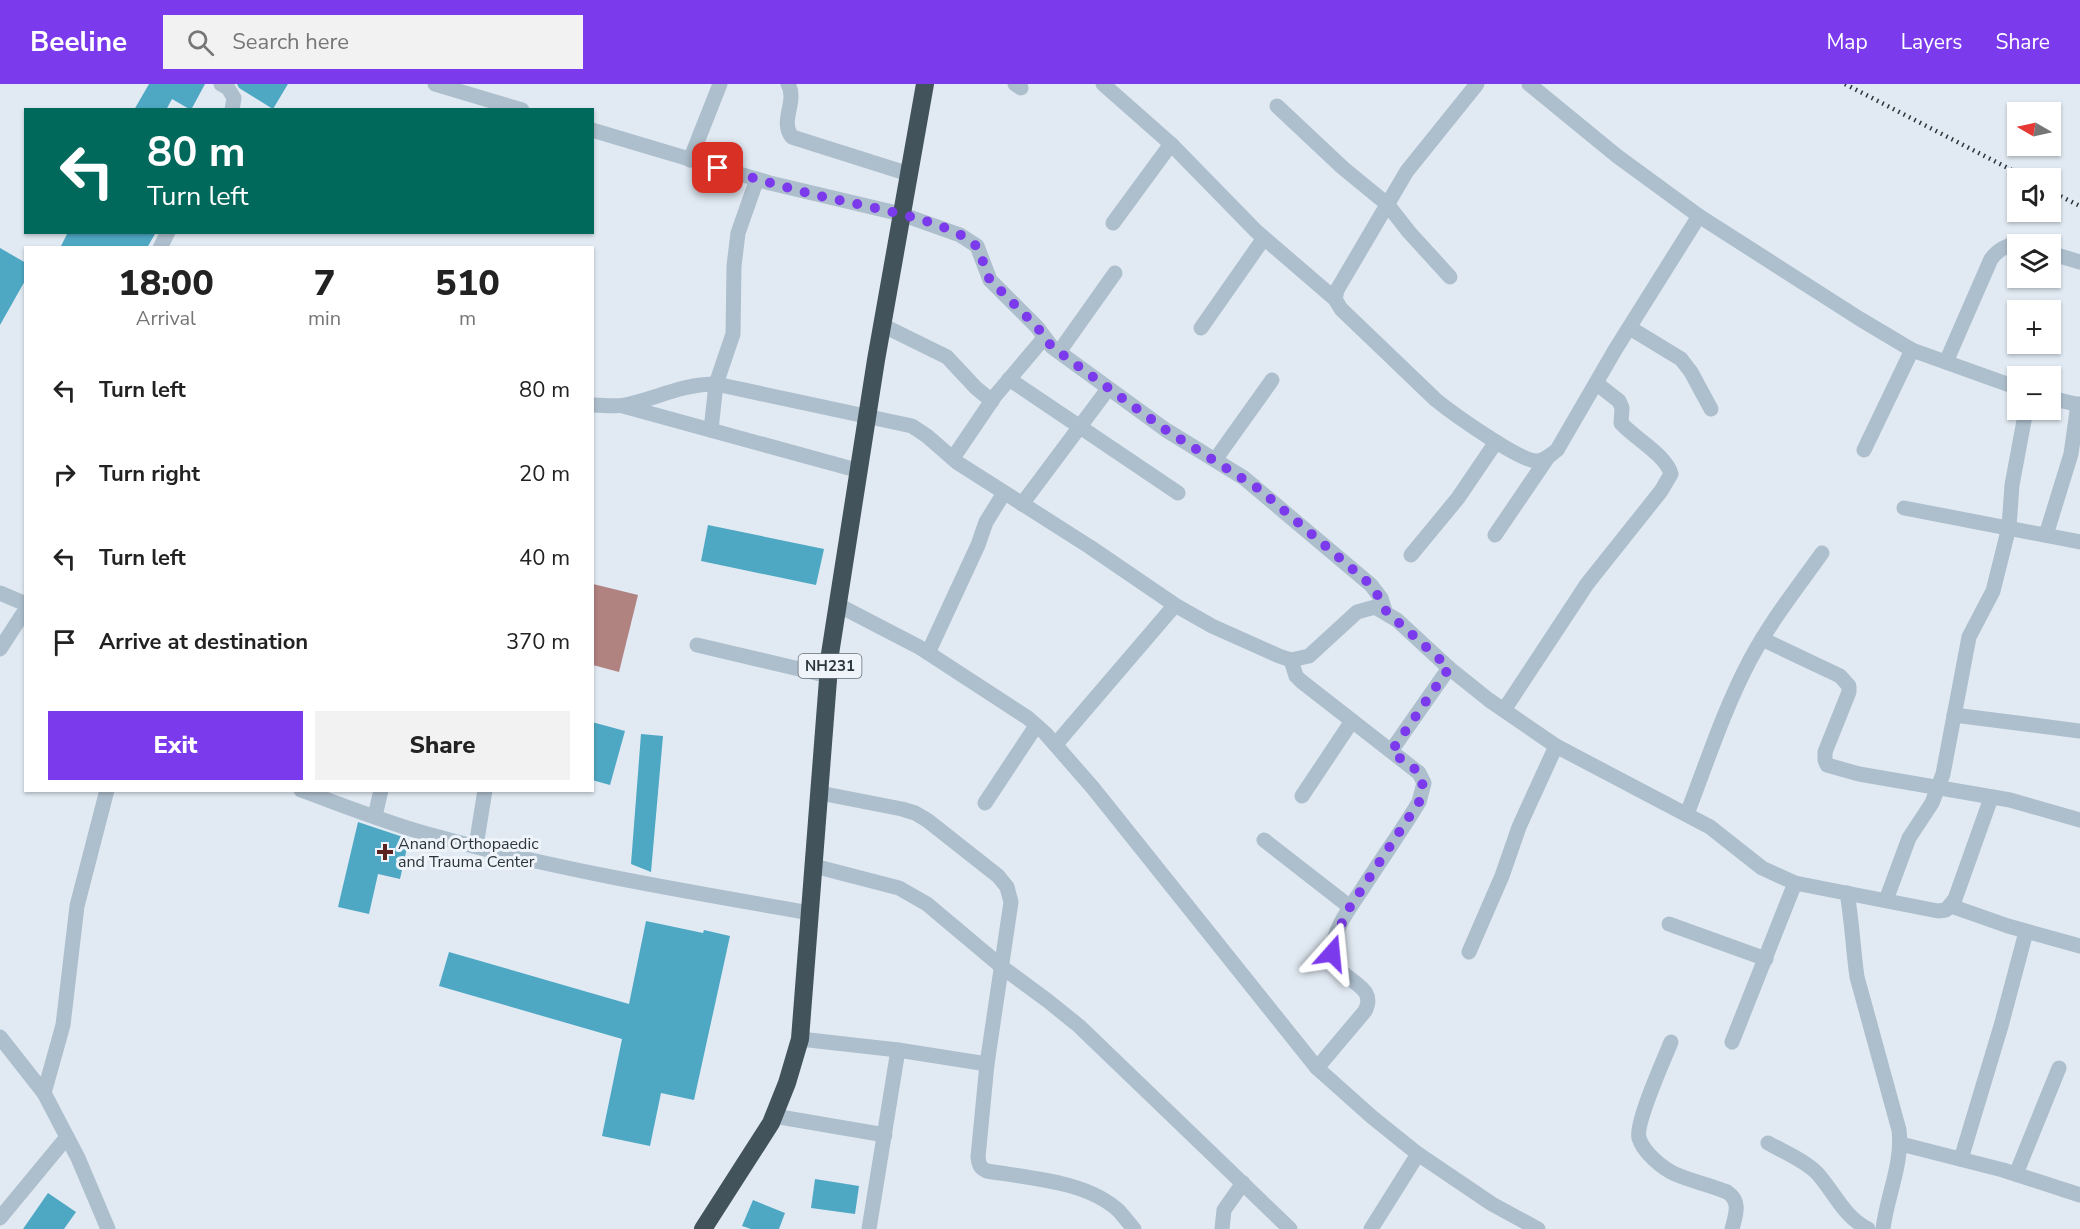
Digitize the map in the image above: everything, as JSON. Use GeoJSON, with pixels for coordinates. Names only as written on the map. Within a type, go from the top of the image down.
{"type":"FeatureCollection","features":[{"type":"Feature","properties":{"kind":"highway","name":"NH231"},"geometry":{"type":"LineString","coordinates":[[703,1229],[774,1116],[800,1039],[829,676],[838,605],[882,325],[925,84]]}},
{"type":"Feature","properties":{"kind":"street"},"geometry":{"type":"LineString","coordinates":[[220,84],[228,88],[234,98],[232,108]]}},
{"type":"Feature","properties":{"kind":"street"},"geometry":{"type":"LineString","coordinates":[[690,160],[720,84]]}},
{"type":"Feature","properties":{"kind":"street"},"geometry":{"type":"LineString","coordinates":[[788,84],[792,96],[787,121],[788,131],[792,137],[909,174]]}},
{"type":"Feature","properties":{"kind":"street"},"geometry":{"type":"LineString","coordinates":[[1103,84],[1171,144],[1264,238],[1335,299],[1341,309],[1436,400],[1496,442],[1530,460],[1539,461],[1548,458]]}},
{"type":"Feature","properties":{"kind":"street"},"geometry":{"type":"LineString","coordinates":[[1335,299],[1337,290],[1407,171],[1476,84]]}},
{"type":"Feature","properties":{"kind":"street"},"geometry":{"type":"LineString","coordinates":[[1529,84],[1617,156],[1699,216],[1860,319],[1912,350],[2007,384]]}},
{"type":"Feature","properties":{"kind":"street"},"geometry":{"type":"LineString","coordinates":[[444,85],[516,108]]}},
{"type":"Feature","properties":{"kind":"street"},"geometry":{"type":"LineString","coordinates":[[1277,106],[1343,168],[1387,204],[1450,277]]}},
{"type":"Feature","properties":{"kind":"street"},"geometry":{"type":"LineString","coordinates":[[594,131],[757,179],[901,214],[960,235],[977,246],[990,280],[1059,352],[1166,430],[1259,489],[1371,585],[1381,598],[1386,611]]}},
{"type":"Feature","properties":{"kind":"street"},"geometry":{"type":"LineString","coordinates":[[1113,223],[1171,144]]}},
{"type":"Feature","properties":{"kind":"street"},"geometry":{"type":"LineString","coordinates":[[711,430],[716,384],[733,334],[734,266],[738,233],[757,179]]}},
{"type":"Feature","properties":{"kind":"street"},"geometry":{"type":"LineString","coordinates":[[1495,535],[1548,458],[1557,450],[1596,382],[1699,216]]}},
{"type":"Feature","properties":{"kind":"street"},"geometry":{"type":"LineString","coordinates":[[1201,328],[1264,238]]}},
{"type":"Feature","properties":{"kind":"street"},"geometry":{"type":"LineString","coordinates":[[1946,362],[1991,259],[1999,249],[2007,246]]}},
{"type":"Feature","properties":{"kind":"street"},"geometry":{"type":"LineString","coordinates":[[2061,256],[2080,262]]}},
{"type":"Feature","properties":{"kind":"street"},"geometry":{"type":"LineString","coordinates":[[1059,352],[1115,273]]}},
{"type":"Feature","properties":{"kind":"street"},"geometry":{"type":"LineString","coordinates":[[882,325],[947,357],[976,388],[992,401]]}},
{"type":"Feature","properties":{"kind":"street"},"geometry":{"type":"LineString","coordinates":[[1630,328],[1681,359],[1691,372],[1710,409]]}},
{"type":"Feature","properties":{"kind":"street"},"geometry":{"type":"LineString","coordinates":[[953,458],[992,401],[1044,338]]}},
{"type":"Feature","properties":{"kind":"street"},"geometry":{"type":"LineString","coordinates":[[1864,450],[1912,350]]}},
{"type":"Feature","properties":{"kind":"street"},"geometry":{"type":"LineString","coordinates":[[1009,379],[1178,493]]}},
{"type":"Feature","properties":{"kind":"street"},"geometry":{"type":"LineString","coordinates":[[1215,460],[1272,380]]}},
{"type":"Feature","properties":{"kind":"street"},"geometry":{"type":"LineString","coordinates":[[1504,710],[1587,584],[1661,491],[1671,474],[1669,466],[1621,423],[1622,408],[1619,401],[1596,382]]}},
{"type":"Feature","properties":{"kind":"street"},"geometry":{"type":"LineString","coordinates":[[623,406],[681,387],[716,384],[912,426],[1004,493],[1196,618],[1241,640],[1291,660],[1309,656],[1357,612],[1375,607],[1386,611],[1449,668],[1556,746],[1710,826],[1762,868],[1795,883],[1938,911],[1946,910],[1955,899],[1990,798]]}},
{"type":"Feature","properties":{"kind":"street"},"geometry":{"type":"LineString","coordinates":[[1022,504],[1108,388]]}},
{"type":"Feature","properties":{"kind":"street"},"geometry":{"type":"LineString","coordinates":[[2046,535],[2072,454],[2079,405],[2061,401]]}},
{"type":"Feature","properties":{"kind":"street"},"geometry":{"type":"LineString","coordinates":[[594,405],[623,406],[860,471]]}},
{"type":"Feature","properties":{"kind":"street"},"geometry":{"type":"LineString","coordinates":[[1886,900],[1909,838],[1939,788],[1970,638],[1993,591],[2009,527],[2012,485],[2024,420]]}},
{"type":"Feature","properties":{"kind":"street"},"geometry":{"type":"LineString","coordinates":[[1412,555],[1458,498],[1496,442]]}},
{"type":"Feature","properties":{"kind":"street"},"geometry":{"type":"LineString","coordinates":[[927,653],[978,545],[981,532],[1004,493]]}},
{"type":"Feature","properties":{"kind":"street"},"geometry":{"type":"LineString","coordinates":[[1904,508],[2080,542]]}},
{"type":"Feature","properties":{"kind":"street"},"geometry":{"type":"LineString","coordinates":[[1687,814],[1734,693],[1762,639],[1822,553]]}},
{"type":"Feature","properties":{"kind":"street"},"geometry":{"type":"LineString","coordinates":[[0,593],[24,603]]}},
{"type":"Feature","properties":{"kind":"street"},"geometry":{"type":"LineString","coordinates":[[838,605],[927,653],[1036,726],[1056,744],[1317,1068],[1372,1118],[1418,1154],[1492,1204],[1538,1229]]}},
{"type":"Feature","properties":{"kind":"street"},"geometry":{"type":"LineString","coordinates":[[1056,744],[1175,605]]}},
{"type":"Feature","properties":{"kind":"street"},"geometry":{"type":"LineString","coordinates":[[0,650],[24,612]]}},
{"type":"Feature","properties":{"kind":"street"},"geometry":{"type":"LineString","coordinates":[[1762,639],[1840,676],[1849,686],[1849,692],[1825,752],[1827,765],[1859,774],[2020,802],[2080,820]]}},
{"type":"Feature","properties":{"kind":"street"},"geometry":{"type":"LineString","coordinates":[[697,645],[829,676]]}},
{"type":"Feature","properties":{"kind":"street"},"geometry":{"type":"LineString","coordinates":[[1291,660],[1296,676],[1301,681],[1423,778],[1423,790],[1409,819],[1350,907],[1335,937],[1332,953],[1334,962],[1340,971],[1364,990],[1368,997],[1368,1004],[1365,1011],[1317,1068]]}},
{"type":"Feature","properties":{"kind":"street"},"geometry":{"type":"LineString","coordinates":[[1391,752],[1449,668]]}},
{"type":"Feature","properties":{"kind":"street"},"geometry":{"type":"LineString","coordinates":[[1954,715],[2080,731]]}},
{"type":"Feature","properties":{"kind":"street"},"geometry":{"type":"LineString","coordinates":[[1302,796],[1352,721]]}},
{"type":"Feature","properties":{"kind":"street"},"geometry":{"type":"LineString","coordinates":[[985,803],[1036,726]]}},
{"type":"Feature","properties":{"kind":"street"},"geometry":{"type":"LineString","coordinates":[[1469,952],[1502,876],[1519,827],[1556,746]]}},
{"type":"Feature","properties":{"kind":"street"},"geometry":{"type":"LineString","coordinates":[[44,1094],[63,1025],[77,906],[106,792]]}},
{"type":"Feature","properties":{"kind":"street"},"geometry":{"type":"LineString","coordinates":[[307,792],[433,836],[656,886],[810,913]]}},
{"type":"Feature","properties":{"kind":"street"},"geometry":{"type":"LineString","coordinates":[[375,816],[381,792]]}},
{"type":"Feature","properties":{"kind":"street"},"geometry":{"type":"LineString","coordinates":[[476,846],[485,792]]}},
{"type":"Feature","properties":{"kind":"street"},"geometry":{"type":"LineString","coordinates":[[820,792],[915,813],[948,835],[998,876],[1007,887],[1011,902],[987,1064],[978,1157],[982,1168],[1039,1179],[1088,1192],[1119,1211],[1134,1229]]}},
{"type":"Feature","properties":{"kind":"street"},"geometry":{"type":"LineString","coordinates":[[1264,840],[1350,907]]}},
{"type":"Feature","properties":{"kind":"street"},"geometry":{"type":"LineString","coordinates":[[814,866],[905,891],[927,904],[1002,967],[1078,1026],[1290,1229]]}},
{"type":"Feature","properties":{"kind":"street"},"geometry":{"type":"LineString","coordinates":[[1732,1042],[1795,883]]}},
{"type":"Feature","properties":{"kind":"street"},"geometry":{"type":"LineString","coordinates":[[1847,893],[1857,977],[1901,1144],[1883,1229]]}},
{"type":"Feature","properties":{"kind":"street"},"geometry":{"type":"LineString","coordinates":[[1951,906],[2026,932],[2080,946]]}},
{"type":"Feature","properties":{"kind":"street"},"geometry":{"type":"LineString","coordinates":[[1669,924],[1766,959]]}},
{"type":"Feature","properties":{"kind":"street"},"geometry":{"type":"LineString","coordinates":[[1961,1159],[2001,1026],[2026,932]]}},
{"type":"Feature","properties":{"kind":"street"},"geometry":{"type":"LineString","coordinates":[[0,1037],[44,1094],[78,1158],[108,1229]]}},
{"type":"Feature","properties":{"kind":"street"},"geometry":{"type":"LineString","coordinates":[[800,1039],[898,1050],[987,1064]]}},
{"type":"Feature","properties":{"kind":"street"},"geometry":{"type":"LineString","coordinates":[[1671,1042],[1643,1114],[1639,1140],[1657,1161],[1675,1174],[1734,1196],[1737,1210],[1732,1229]]}},
{"type":"Feature","properties":{"kind":"street"},"geometry":{"type":"LineString","coordinates":[[869,1229],[898,1050]]}},
{"type":"Feature","properties":{"kind":"street"},"geometry":{"type":"LineString","coordinates":[[2016,1174],[2059,1068]]}},
{"type":"Feature","properties":{"kind":"street"},"geometry":{"type":"LineString","coordinates":[[774,1116],[885,1135]]}},
{"type":"Feature","properties":{"kind":"street"},"geometry":{"type":"LineString","coordinates":[[0,1218],[67,1137]]}},
{"type":"Feature","properties":{"kind":"street"},"geometry":{"type":"LineString","coordinates":[[1768,1143],[1816,1172],[1850,1218],[1868,1229]]}},
{"type":"Feature","properties":{"kind":"street"},"geometry":{"type":"LineString","coordinates":[[1901,1144],[2016,1174],[2080,1195]]}},
{"type":"Feature","properties":{"kind":"street"},"geometry":{"type":"LineString","coordinates":[[1371,1229],[1418,1154]]}},
{"type":"Feature","properties":{"kind":"street"},"geometry":{"type":"LineString","coordinates":[[1222,1229],[1224,1210],[1243,1183]]}},
{"type":"Feature","properties":{"kind":"shaded area"},"geometry":{"type":"Polygon","coordinates":[[[594,584],[638,595],[619,672],[594,665],[594,584]]]}},
{"type":"Feature","properties":{"kind":"building"},"geometry":{"type":"Polygon","coordinates":[[[149,84],[205,84],[192,108],[188,108],[172,99],[167,108],[135,108],[149,84]]]}},
{"type":"Feature","properties":{"kind":"building"},"geometry":{"type":"Polygon","coordinates":[[[237,84],[288,84],[274,108],[239,88],[237,84]]]}},
{"type":"Feature","properties":{"kind":"building"},"geometry":{"type":"Polygon","coordinates":[[[67,234],[155,234],[148,246],[61,246],[67,234]]]}},
{"type":"Feature","properties":{"kind":"building"},"geometry":{"type":"Polygon","coordinates":[[[0,248],[24,262],[24,283],[0,325],[0,248]]]}},
{"type":"Feature","properties":{"kind":"building"},"geometry":{"type":"Polygon","coordinates":[[[708,525],[824,549],[816,585],[701,561],[708,525]]]}},
{"type":"Feature","properties":{"kind":"building"},"geometry":{"type":"Polygon","coordinates":[[[594,723],[625,731],[610,785],[594,781],[594,723]]]}},
{"type":"Feature","properties":{"kind":"building"},"geometry":{"type":"Polygon","coordinates":[[[641,734],[663,736],[651,872],[631,864],[641,734]]]}},
{"type":"Feature","properties":{"kind":"building"},"geometry":{"type":"Polygon","coordinates":[[[358,822],[409,839],[400,879],[378,874],[369,914],[338,907],[358,822]]]}},
{"type":"Feature","properties":{"kind":"building"},"geometry":{"type":"Polygon","coordinates":[[[646,921],[730,936],[694,1100],[661,1093],[650,1146],[602,1136],[622,1039],[439,986],[449,952],[629,1004],[646,921]]]}},
{"type":"Feature","properties":{"kind":"building"},"geometry":{"type":"Polygon","coordinates":[[[815,1179],[859,1186],[855,1214],[811,1208],[815,1179]]]}},
{"type":"Feature","properties":{"kind":"building"},"geometry":{"type":"Polygon","coordinates":[[[48,1193],[76,1212],[64,1229],[23,1229],[48,1193]]]}},
{"type":"Feature","properties":{"kind":"building"},"geometry":{"type":"Polygon","coordinates":[[[753,1200],[785,1213],[779,1229],[751,1229],[742,1226],[753,1200]]]}},
{"type":"Feature","properties":{"kind":"railway"},"geometry":{"type":"LineString","coordinates":[[1845,84],[2008,168]]}},
{"type":"Feature","properties":{"kind":"railway"},"geometry":{"type":"LineString","coordinates":[[2061,196],[2080,206]]}},
{"type":"Feature","properties":{"kind":"place","name":"Anand Orthopaedic and Trauma Center"},"geometry":{"type":"Point","coordinates":[385,852]}},
{"type":"Feature","properties":{"kind":"route"},"geometry":{"type":"LineString","coordinates":[[718,168],[816,195],[901,214],[947,229],[977,246],[990,280],[1037,327],[1052,347],[1166,430],[1259,489],[1371,585],[1377,591],[1386,611],[1449,668],[1391,752],[1423,778],[1423,790],[1419,802],[1350,907],[1335,937],[1332,953]]}}]}
